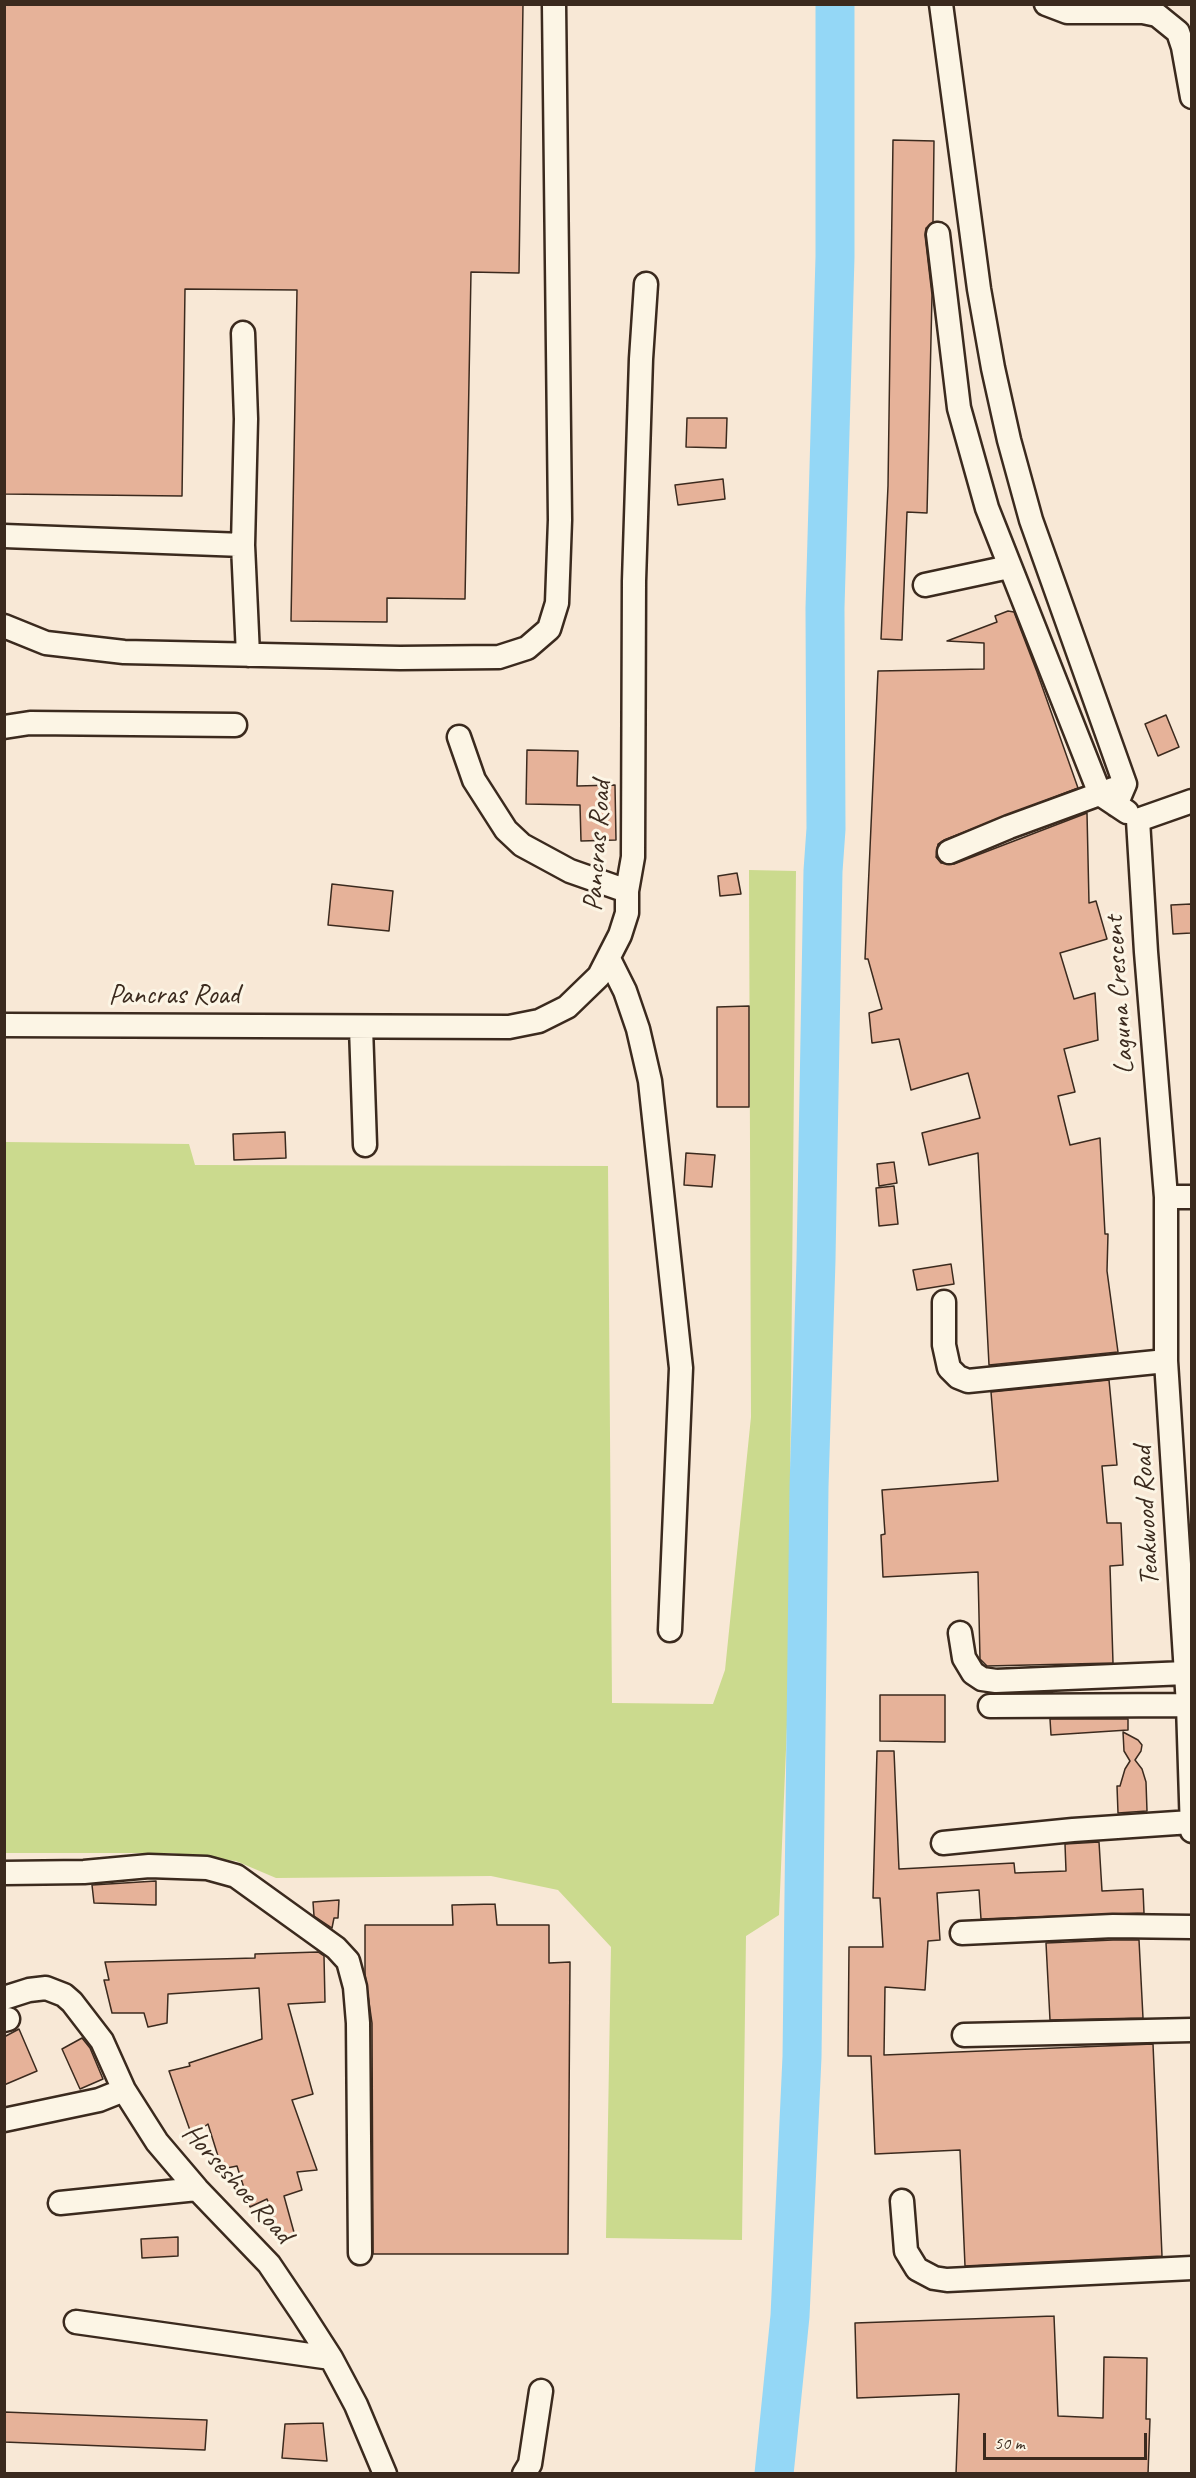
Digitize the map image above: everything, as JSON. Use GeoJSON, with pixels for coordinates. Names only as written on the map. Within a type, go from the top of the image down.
{"type":"FeatureCollection","features":[{"type":"Feature","properties":{"kind":"street"},"geometry":{"type":"LineString","coordinates":[[4,626],[46,643],[124,652],[500,657],[527,648],[549,629],[557,603],[560,520],[554,4]]}},
{"type":"Feature","properties":{"kind":"street"},"geometry":{"type":"LineString","coordinates":[[941,4],[980,289],[993,368],[1009,441],[1031,520],[1125,783],[1108,800],[1009,827],[949,852]]}},
{"type":"Feature","properties":{"kind":"street"},"geometry":{"type":"LineString","coordinates":[[1046,4],[1067,12],[1124,11],[1156,15],[1178,32],[1183,47],[1191,97]]}},
{"type":"Feature","properties":{"kind":"street"},"geometry":{"type":"LineString","coordinates":[[938,234],[959,408],[987,508],[1009,567],[1108,800],[1138,820],[1191,801]]}},
{"type":"Feature","properties":{"kind":"street","name":"Pancras Road"},"geometry":{"type":"LineString","coordinates":[[4,1025],[509,1026],[539,1021],[567,1007],[600,975],[620,935],[627,913],[627,891],[633,857],[634,581],[641,359],[646,284]]}},
{"type":"Feature","properties":{"kind":"street"},"geometry":{"type":"LineString","coordinates":[[243,333],[246,419],[243,545],[248,655]]}},
{"type":"Feature","properties":{"kind":"street"},"geometry":{"type":"LineString","coordinates":[[987,508],[1023,493]]}},
{"type":"Feature","properties":{"kind":"street"},"geometry":{"type":"LineString","coordinates":[[4,536],[243,545]]}},
{"type":"Feature","properties":{"kind":"street"},"geometry":{"type":"LineString","coordinates":[[925,585],[1009,567]]}},
{"type":"Feature","properties":{"kind":"street"},"geometry":{"type":"LineString","coordinates":[[4,727],[30,723],[235,725]]}},
{"type":"Feature","properties":{"kind":"street"},"geometry":{"type":"LineString","coordinates":[[459,737],[474,780],[507,830],[522,845],[570,871],[627,891]]}},
{"type":"Feature","properties":{"kind":"street","name":"Laguna Crescent"},"geometry":{"type":"LineString","coordinates":[[1138,820],[1166,1197]]}},
{"type":"Feature","properties":{"kind":"street"},"geometry":{"type":"LineString","coordinates":[[609,959],[625,991],[638,1029],[650,1081],[681,1368],[670,1630]]}},
{"type":"Feature","properties":{"kind":"street"},"geometry":{"type":"LineString","coordinates":[[362,1027],[366,1145]]}},
{"type":"Feature","properties":{"kind":"street"},"geometry":{"type":"LineString","coordinates":[[1166,1197],[1191,1197]]}},
{"type":"Feature","properties":{"kind":"street","name":"Teakwood Road"},"geometry":{"type":"LineString","coordinates":[[1166,1197],[1166,1361],[1187,1602],[1186,1673],[1191,1831]]}},
{"type":"Feature","properties":{"kind":"street"},"geometry":{"type":"LineString","coordinates":[[944,1302],[944,1345],[949,1368],[958,1377],[968,1381],[1166,1361]]}},
{"type":"Feature","properties":{"kind":"street"},"geometry":{"type":"LineString","coordinates":[[960,1633],[964,1658],[973,1673],[982,1679],[996,1681],[1186,1673]]}},
{"type":"Feature","properties":{"kind":"street"},"geometry":{"type":"LineString","coordinates":[[990,1706],[1189,1711]]}},
{"type":"Feature","properties":{"kind":"street"},"geometry":{"type":"LineString","coordinates":[[943,1844],[1073,1830],[1191,1822]]}},
{"type":"Feature","properties":{"kind":"street"},"geometry":{"type":"LineString","coordinates":[[4,1873],[84,1872],[149,1866],[207,1868],[236,1876],[336,1948],[348,1961],[355,1987],[358,2023],[360,2253]]}},
{"type":"Feature","properties":{"kind":"street"},"geometry":{"type":"LineString","coordinates":[[962,1933],[1113,1926],[1191,1927]]}},
{"type":"Feature","properties":{"kind":"street","name":"Horseshoe Road"},"geometry":{"type":"LineString","coordinates":[[6,2012],[38,1989],[46,1988],[64,1995],[102,2041],[124,2090],[158,2142],[197,2189],[269,2264],[332,2358],[356,2405],[386,2474]]}},
{"type":"Feature","properties":{"kind":"street"},"geometry":{"type":"LineString","coordinates":[[964,2035],[1191,2031]]}},
{"type":"Feature","properties":{"kind":"street"},"geometry":{"type":"LineString","coordinates":[[4,2120],[99,2100],[124,2090]]}},
{"type":"Feature","properties":{"kind":"street"},"geometry":{"type":"LineString","coordinates":[[60,2203],[197,2189]]}},
{"type":"Feature","properties":{"kind":"street"},"geometry":{"type":"LineString","coordinates":[[902,2201],[906,2251],[917,2269],[934,2278],[947,2280],[1191,2268]]}},
{"type":"Feature","properties":{"kind":"street"},"geometry":{"type":"LineString","coordinates":[[76,2322],[332,2358]]}},
{"type":"Feature","properties":{"kind":"street"},"geometry":{"type":"LineString","coordinates":[[524,2474],[530,2464],[541,2391]]}},
{"type":"Feature","properties":{"kind":"green space"},"geometry":{"type":"Polygon","coordinates":[[[749,870],[796,871],[788,1702],[779,1915],[746,1936],[742,2240],[606,2238],[611,1947],[558,1890],[491,1876],[276,1878],[236,1861],[170,1853],[5,1853],[5,1142],[189,1144],[195,1165],[608,1166],[612,1703],[713,1704],[725,1670],[751,1417],[749,870]]]}},
{"type":"Feature","properties":{"kind":"building"},"geometry":{"type":"Polygon","coordinates":[[[4,4],[523,4],[519,273],[471,272],[465,599],[387,598],[387,622],[291,621],[297,290],[185,289],[182,496],[4,494],[4,4]]]}},
{"type":"Feature","properties":{"kind":"building"},"geometry":{"type":"Polygon","coordinates":[[[893,140],[934,141],[933,222],[926,228],[925,235],[932,295],[927,513],[907,512],[902,640],[881,639],[888,486],[893,140]]]}},
{"type":"Feature","properties":{"kind":"building"},"geometry":{"type":"Polygon","coordinates":[[[687,418],[727,418],[726,448],[686,447],[687,418]]]}},
{"type":"Feature","properties":{"kind":"building"},"geometry":{"type":"Polygon","coordinates":[[[723,479],[725,499],[678,505],[675,485],[723,479]]]}},
{"type":"Feature","properties":{"kind":"building"},"geometry":{"type":"Polygon","coordinates":[[[1008,611],[1014,612],[1078,788],[944,840],[938,844],[936,857],[941,863],[954,864],[1087,813],[1089,903],[1096,901],[1107,939],[1060,953],[1074,999],[1095,993],[1098,1040],[1064,1049],[1075,1092],[1058,1096],[1070,1145],[1100,1138],[1105,1234],[1108,1234],[1107,1271],[1118,1352],[989,1365],[978,1153],[929,1165],[922,1133],[980,1118],[968,1073],[911,1090],[899,1039],[872,1043],[869,1013],[882,1009],[868,959],[865,959],[878,671],[984,669],[984,643],[947,641],[997,622],[995,616],[1008,611]]]}},
{"type":"Feature","properties":{"kind":"building"},"geometry":{"type":"Polygon","coordinates":[[[1166,715],[1179,747],[1158,756],[1145,724],[1166,715]]]}},
{"type":"Feature","properties":{"kind":"building"},"geometry":{"type":"Polygon","coordinates":[[[527,750],[578,751],[577,786],[615,785],[616,840],[581,841],[580,805],[526,804],[527,750]]]}},
{"type":"Feature","properties":{"kind":"building"},"geometry":{"type":"Polygon","coordinates":[[[737,873],[741,894],[720,896],[718,876],[737,873]]]}},
{"type":"Feature","properties":{"kind":"building"},"geometry":{"type":"Polygon","coordinates":[[[332,884],[393,891],[389,931],[328,925],[332,884]]]}},
{"type":"Feature","properties":{"kind":"building"},"geometry":{"type":"Polygon","coordinates":[[[1191,904],[1191,933],[1173,934],[1171,905],[1191,904]]]}},
{"type":"Feature","properties":{"kind":"building"},"geometry":{"type":"Polygon","coordinates":[[[749,1006],[749,1107],[717,1107],[717,1007],[749,1006]]]}},
{"type":"Feature","properties":{"kind":"building"},"geometry":{"type":"Polygon","coordinates":[[[285,1132],[286,1158],[234,1160],[233,1134],[285,1132]]]}},
{"type":"Feature","properties":{"kind":"building"},"geometry":{"type":"Polygon","coordinates":[[[686,1153],[715,1155],[712,1187],[684,1185],[686,1153]]]}},
{"type":"Feature","properties":{"kind":"building"},"geometry":{"type":"Polygon","coordinates":[[[894,1162],[897,1183],[879,1186],[877,1164],[894,1162]]]}},
{"type":"Feature","properties":{"kind":"building"},"geometry":{"type":"Polygon","coordinates":[[[894,1186],[898,1224],[879,1226],[876,1188],[894,1186]]]}},
{"type":"Feature","properties":{"kind":"building"},"geometry":{"type":"Polygon","coordinates":[[[951,1264],[954,1284],[917,1290],[913,1270],[951,1264]]]}},
{"type":"Feature","properties":{"kind":"building"},"geometry":{"type":"Polygon","coordinates":[[[1109,1380],[1117,1465],[1102,1466],[1107,1523],[1121,1523],[1123,1565],[1110,1566],[1113,1663],[987,1666],[980,1659],[978,1572],[883,1577],[881,1535],[885,1534],[882,1490],[998,1481],[991,1392],[1109,1380]]]}},
{"type":"Feature","properties":{"kind":"building"},"geometry":{"type":"Polygon","coordinates":[[[880,1695],[945,1695],[945,1742],[880,1741],[880,1695]]]}},
{"type":"Feature","properties":{"kind":"building"},"geometry":{"type":"Polygon","coordinates":[[[1050,1719],[1128,1719],[1128,1730],[1051,1735],[1050,1719]]]}},
{"type":"Feature","properties":{"kind":"building"},"geometry":{"type":"Polygon","coordinates":[[[1123,1732],[1138,1740],[1142,1745],[1135,1760],[1142,1769],[1146,1782],[1147,1811],[1118,1813],[1117,1786],[1120,1786],[1130,1761],[1124,1751],[1123,1732]]]}},
{"type":"Feature","properties":{"kind":"building"},"geometry":{"type":"Polygon","coordinates":[[[877,1751],[894,1751],[899,1869],[1014,1863],[1015,1873],[1066,1871],[1065,1844],[1099,1842],[1102,1891],[1143,1889],[1144,1913],[981,1919],[979,1890],[937,1893],[940,1940],[928,1941],[925,1990],[885,1987],[884,2055],[1153,2044],[1162,2256],[965,2266],[960,2150],[875,2154],[871,2056],[848,2056],[849,1947],[883,1947],[880,1898],[873,1898],[877,1751]]]}},
{"type":"Feature","properties":{"kind":"building"},"geometry":{"type":"Polygon","coordinates":[[[156,1881],[156,1905],[94,1903],[92,1885],[156,1881]]]}},
{"type":"Feature","properties":{"kind":"building"},"geometry":{"type":"Polygon","coordinates":[[[339,1900],[338,1918],[334,1918],[332,1928],[314,1916],[313,1902],[339,1900]]]}},
{"type":"Feature","properties":{"kind":"building"},"geometry":{"type":"Polygon","coordinates":[[[495,1904],[497,1925],[549,1925],[549,1963],[570,1962],[568,2254],[373,2254],[372,2023],[365,1974],[365,1925],[453,1925],[452,1905],[495,1904]]]}},
{"type":"Feature","properties":{"kind":"building"},"geometry":{"type":"Polygon","coordinates":[[[1139,1940],[1143,2018],[1050,2020],[1046,1943],[1139,1940]]]}},
{"type":"Feature","properties":{"kind":"building"},"geometry":{"type":"Polygon","coordinates":[[[318,1952],[324,1956],[325,2002],[288,2004],[313,2094],[292,2100],[317,2170],[297,2172],[302,2190],[284,2196],[295,2236],[282,2241],[267,2199],[250,2207],[237,2166],[222,2169],[208,2124],[192,2136],[169,2071],[190,2066],[189,2063],[262,2039],[259,1988],[168,1994],[167,2023],[148,2027],[144,2013],[112,2013],[104,1980],[109,1980],[105,1962],[255,1958],[255,1954],[318,1952]]]}},
{"type":"Feature","properties":{"kind":"building"},"geometry":{"type":"Polygon","coordinates":[[[19,2029],[37,2071],[4,2085],[4,2037],[19,2029]]]}},
{"type":"Feature","properties":{"kind":"building"},"geometry":{"type":"Polygon","coordinates":[[[82,2038],[90,2048],[103,2079],[80,2089],[62,2049],[82,2038]]]}},
{"type":"Feature","properties":{"kind":"building"},"geometry":{"type":"Polygon","coordinates":[[[178,2237],[178,2256],[142,2258],[141,2239],[178,2237]]]}},
{"type":"Feature","properties":{"kind":"building"},"geometry":{"type":"Polygon","coordinates":[[[1054,2316],[1058,2416],[1103,2418],[1104,2357],[1147,2358],[1146,2419],[1150,2419],[1148,2474],[956,2474],[959,2394],[857,2398],[855,2323],[1054,2316]]]}},
{"type":"Feature","properties":{"kind":"building"},"geometry":{"type":"Polygon","coordinates":[[[4,2412],[207,2420],[205,2450],[4,2442],[4,2412]]]}},
{"type":"Feature","properties":{"kind":"building"},"geometry":{"type":"Polygon","coordinates":[[[323,2423],[327,2461],[282,2458],[285,2424],[323,2423]]]}},
{"type":"Feature","properties":{"kind":"waterway"},"geometry":{"type":"LineString","coordinates":[[774,2474],[790,2316],[802,2057],[809,1487],[816,1260],[823,871],[826,829],[825,608],[835,257],[835,4]]}}]}
